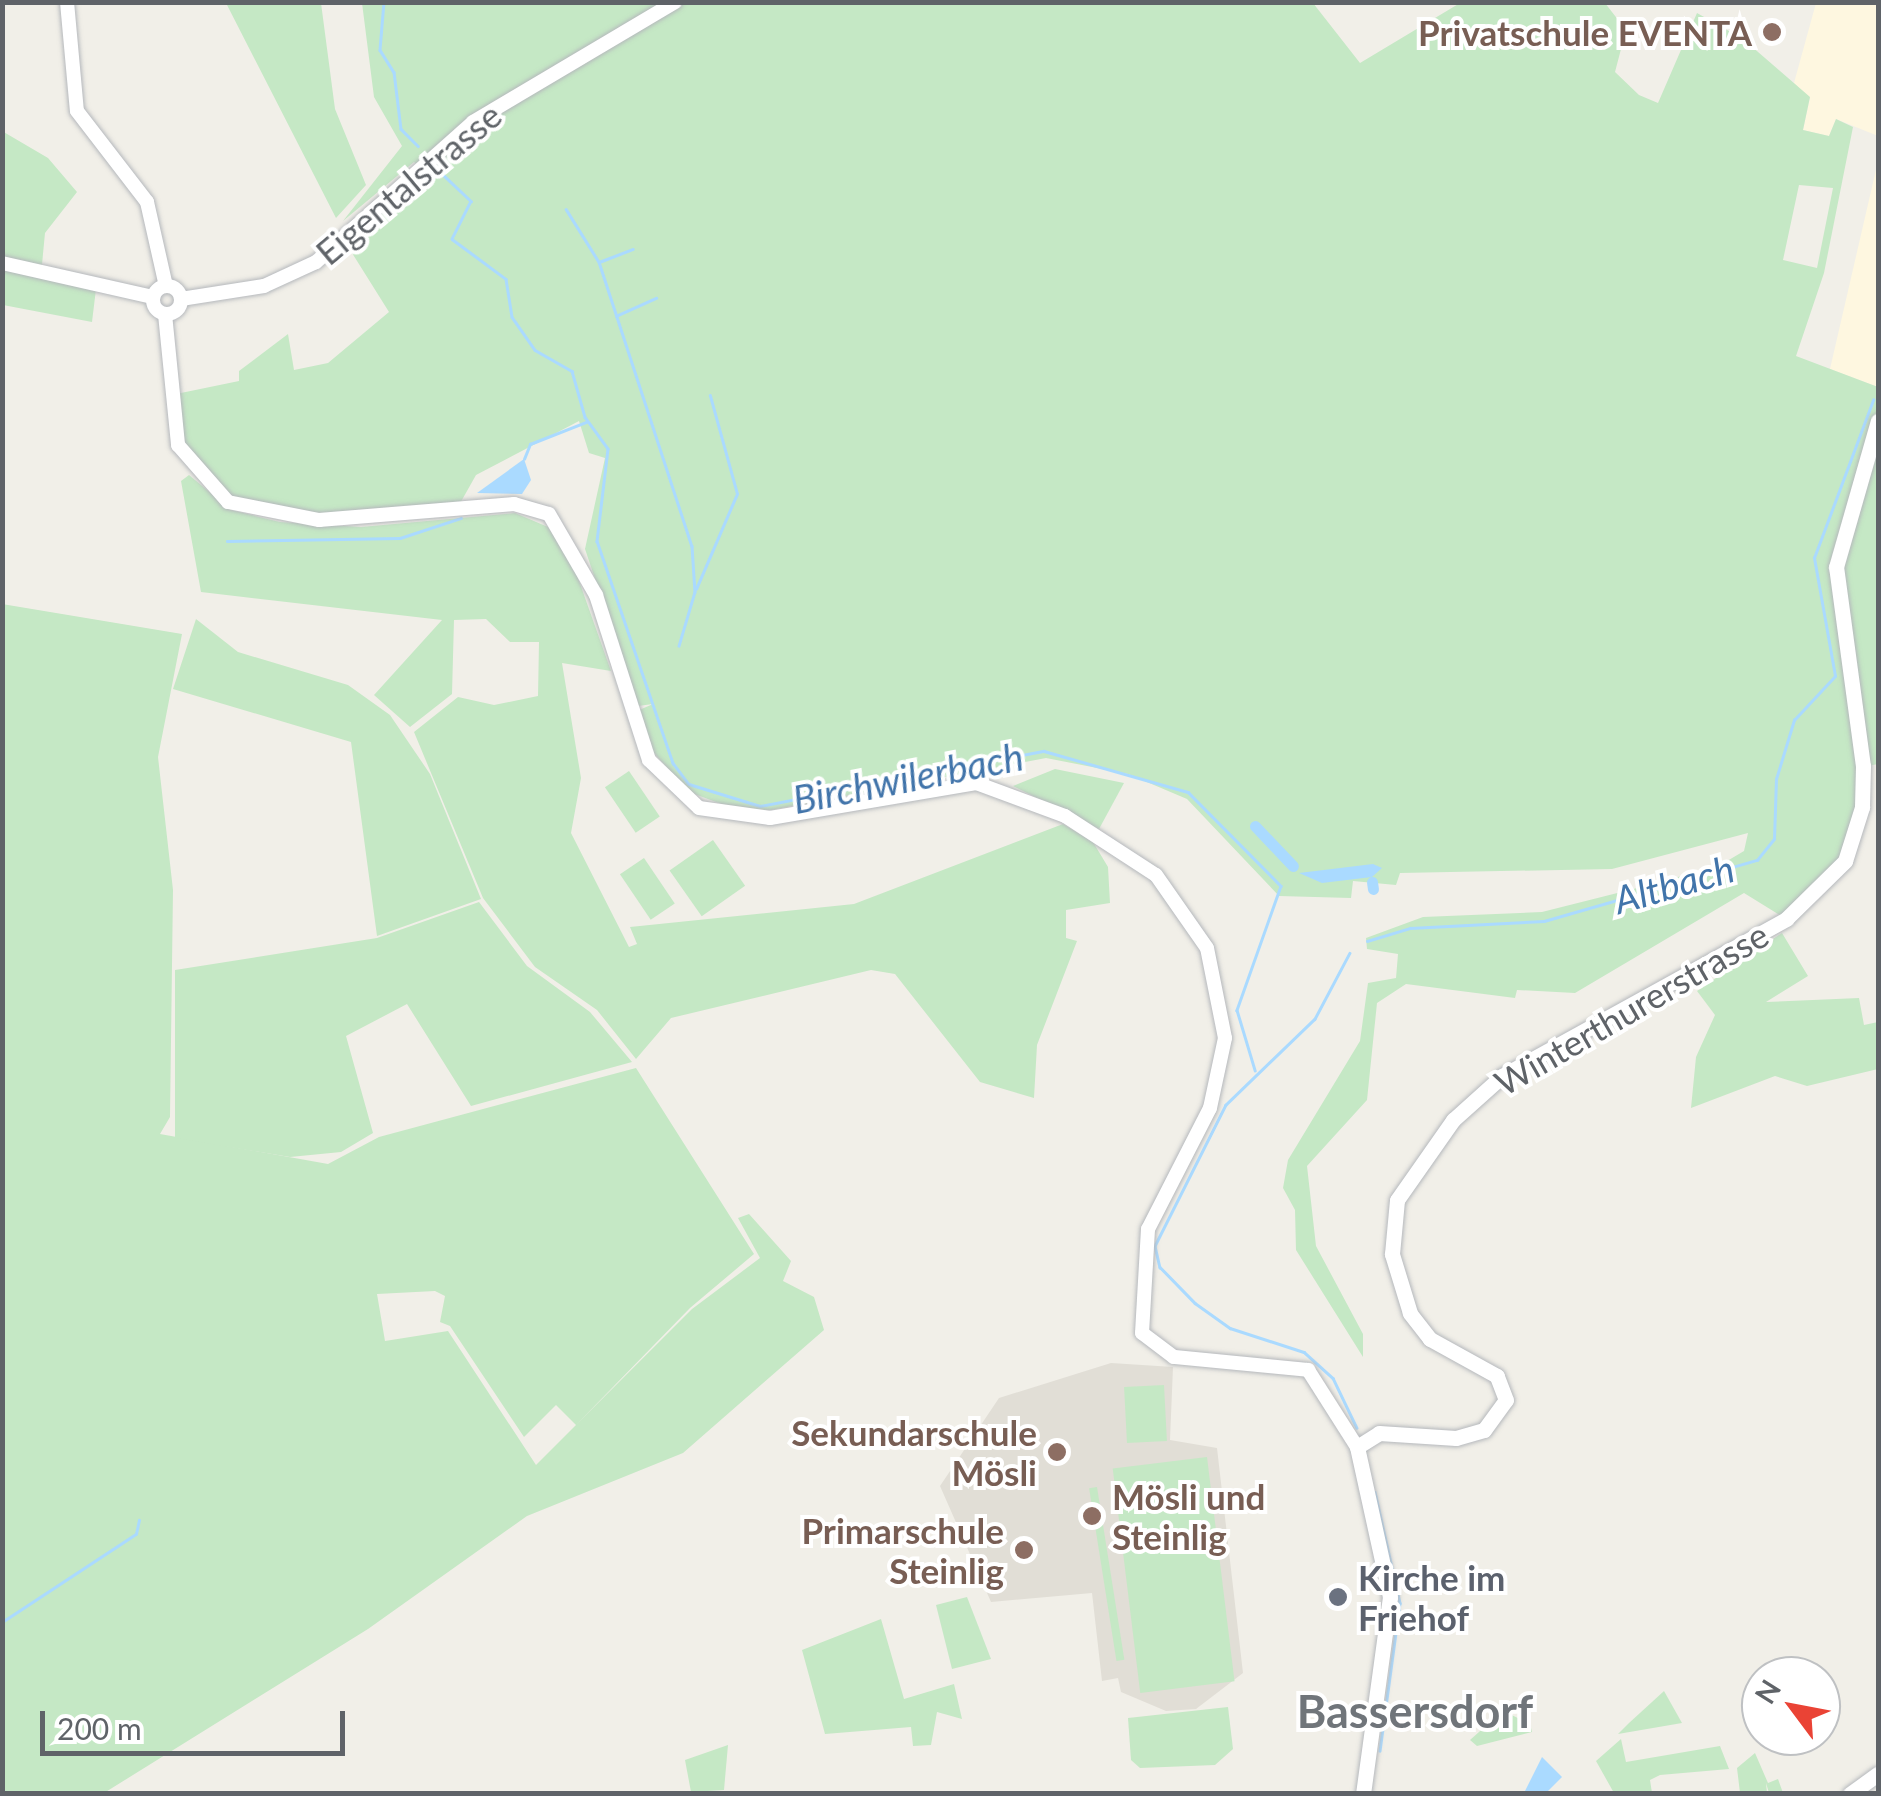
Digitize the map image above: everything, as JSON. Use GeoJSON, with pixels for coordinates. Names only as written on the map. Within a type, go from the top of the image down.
{"type":"FeatureCollection","features":[{"type":"Feature","properties":{"kind":"main road","name":"Winterthurerstrasse"},"geometry":{"type":"LineString","coordinates":[[1357,1447],[1379,1433],[1456,1438],[1484,1430],[1504,1408],[1497,1376],[1422,1330],[1392,1254],[1397,1200],[1454,1120],[1536,1056],[1786,919],[1844,861],[1862,807],[1863,766],[1836,594],[1846,522],[1878,421]]}},
{"type":"Feature","properties":{"kind":"main road"},"geometry":{"type":"LineString","coordinates":[[1357,1447],[1390,1596],[1363,1794]]}},
{"type":"Feature","properties":{"kind":"main road"},"geometry":{"type":"LineString","coordinates":[[1850,1794],[1878,1774]]}},
{"type":"Feature","properties":{"kind":"street"},"geometry":{"type":"LineString","coordinates":[[67,2],[77,110],[147,202],[166,286],[181,299],[165,314]]}},
{"type":"Feature","properties":{"kind":"street","name":"Eigentalstrasse"},"geometry":{"type":"LineString","coordinates":[[181,299],[264,286],[316,262],[473,122],[675,2]]}},
{"type":"Feature","properties":{"kind":"street"},"geometry":{"type":"LineString","coordinates":[[2,263],[153,297],[165,314],[178,445],[228,502],[361,522],[514,504],[542,509],[567,534],[649,760],[699,808],[770,818],[945,785],[1001,788],[1125,851],[1184,906],[1214,970],[1224,1057],[1210,1108],[1150,1221],[1142,1333],[1174,1357],[1308,1370],[1357,1447]]}},
{"type":"Feature","properties":{"kind":"street"},"geometry":{"type":"LineString","coordinates":[[153,297],[166,286]]}},
{"type":"Feature","properties":{"kind":"shaded area"},"geometry":{"type":"Polygon","coordinates":[[[1816,3],[1878,3],[1878,136],[1836,119],[1829,136],[1803,130],[1810,98],[1794,83],[1816,3]]]}},
{"type":"Feature","properties":{"kind":"shaded area"},"geometry":{"type":"Polygon","coordinates":[[[1878,161],[1878,387],[1830,369],[1878,161]]]}},
{"type":"Feature","properties":{"kind":"shaded area","name":"Mösli und Steinlig"},"geometry":{"type":"Polygon","coordinates":[[[1111,1363],[1173,1367],[1170,1440],[1217,1448],[1243,1673],[1196,1709],[1166,1711],[1121,1692],[1118,1678],[1102,1681],[1092,1593],[991,1602],[940,1486],[999,1398],[1111,1363]]]}},
{"type":"Feature","properties":{"kind":"green space"},"geometry":{"type":"Polygon","coordinates":[[[226,3],[321,3],[335,109],[366,185],[336,218],[226,3]]]}},
{"type":"Feature","properties":{"kind":"green space"},"geometry":{"type":"Polygon","coordinates":[[[362,3],[1313,3],[1360,63],[1460,3],[1605,3],[1626,30],[1615,72],[1639,95],[1658,103],[1697,13],[1743,39],[1810,97],[1803,130],[1829,136],[1836,119],[1853,127],[1824,273],[1796,356],[1878,387],[1878,764],[1863,767],[1845,861],[1786,919],[1744,893],[1575,993],[1517,990],[1515,998],[1406,984],[1377,1003],[1367,1100],[1307,1166],[1316,1246],[1363,1334],[1363,1357],[1296,1250],[1295,1210],[1283,1188],[1288,1160],[1360,1041],[1368,983],[1396,978],[1398,954],[1367,949],[1366,938],[1423,917],[1542,912],[1661,882],[1722,864],[1744,851],[1748,833],[1612,869],[1400,873],[1396,885],[1353,881],[1351,898],[1279,896],[1187,799],[1128,774],[1046,758],[771,810],[735,809],[689,792],[647,745],[637,711],[653,704],[638,706],[585,549],[605,458],[589,453],[579,421],[476,475],[458,507],[322,516],[230,498],[185,452],[176,394],[239,381],[239,371],[288,334],[294,370],[328,363],[389,312],[347,245],[424,171],[414,162],[343,221],[402,146],[374,97],[362,3]],[[1799,185],[1783,260],[1817,268],[1833,188],[1799,185]]]}},
{"type":"Feature","properties":{"kind":"green space"},"geometry":{"type":"Polygon","coordinates":[[[2,131],[48,158],[77,192],[45,233],[41,275],[96,289],[92,322],[3,305],[2,131]]]}},
{"type":"Feature","properties":{"kind":"green space"},"geometry":{"type":"Polygon","coordinates":[[[189,475],[231,510],[280,522],[361,527],[515,513],[548,527],[573,564],[611,671],[562,663],[581,778],[571,833],[629,947],[637,944],[630,927],[854,904],[1063,824],[1093,842],[1108,867],[1110,903],[1066,910],[1066,938],[1077,941],[1037,1045],[1034,1098],[980,1082],[895,974],[871,970],[671,1018],[636,1059],[597,1010],[535,967],[483,898],[414,732],[458,697],[494,705],[538,696],[539,642],[510,642],[486,619],[454,620],[452,694],[410,727],[374,695],[442,620],[201,592],[181,481],[189,475]]]}},
{"type":"Feature","properties":{"kind":"green space"},"geometry":{"type":"Polygon","coordinates":[[[2,604],[182,634],[158,757],[173,890],[170,1117],[160,1134],[328,1164],[379,1137],[636,1068],[754,1254],[690,1308],[576,1425],[692,1309],[760,1258],[738,1218],[749,1214],[791,1261],[783,1281],[814,1297],[824,1330],[683,1453],[527,1516],[368,1629],[104,1793],[3,1793],[2,604]],[[435,1291],[377,1294],[385,1341],[448,1331],[536,1465],[576,1425],[556,1405],[524,1437],[450,1326],[440,1322],[445,1296],[435,1291]]]}},
{"type":"Feature","properties":{"kind":"green space"},"geometry":{"type":"Polygon","coordinates":[[[196,619],[238,652],[348,685],[390,715],[430,774],[481,899],[377,936],[351,742],[173,689],[196,619]]]}},
{"type":"Feature","properties":{"kind":"green space"},"geometry":{"type":"Polygon","coordinates":[[[1055,769],[1124,783],[1099,829],[1013,786],[1055,769]]]}},
{"type":"Feature","properties":{"kind":"green space"},"geometry":{"type":"Polygon","coordinates":[[[629,771],[660,817],[636,833],[605,787],[629,771]]]}},
{"type":"Feature","properties":{"kind":"green space"},"geometry":{"type":"Polygon","coordinates":[[[713,840],[745,886],[702,916],[670,870],[713,840]]]}},
{"type":"Feature","properties":{"kind":"green space"},"geometry":{"type":"Polygon","coordinates":[[[644,858],[675,904],[651,920],[620,874],[644,858]]]}},
{"type":"Feature","properties":{"kind":"green space"},"geometry":{"type":"Polygon","coordinates":[[[479,902],[527,966],[590,1012],[632,1062],[471,1106],[407,1004],[346,1036],[373,1133],[341,1152],[290,1157],[175,1138],[175,970],[377,938],[479,902]]]}},
{"type":"Feature","properties":{"kind":"green space"},"geometry":{"type":"Polygon","coordinates":[[[1782,933],[1808,976],[1766,1002],[1859,998],[1864,1025],[1878,1022],[1878,1069],[1807,1086],[1775,1076],[1691,1108],[1696,1057],[1715,1015],[1697,991],[1782,933]]]}},
{"type":"Feature","properties":{"kind":"green space"},"geometry":{"type":"Polygon","coordinates":[[[1164,1385],[1167,1441],[1127,1443],[1124,1387],[1164,1385]]]}},
{"type":"Feature","properties":{"kind":"green space"},"geometry":{"type":"Polygon","coordinates":[[[1207,1457],[1235,1681],[1140,1693],[1113,1469],[1207,1457]]]}},
{"type":"Feature","properties":{"kind":"green space"},"geometry":{"type":"Polygon","coordinates":[[[1097,1487],[1124,1660],[1116,1661],[1089,1488],[1097,1487]]]}},
{"type":"Feature","properties":{"kind":"green space"},"geometry":{"type":"Polygon","coordinates":[[[967,1597],[991,1659],[952,1669],[936,1605],[967,1597]]]}},
{"type":"Feature","properties":{"kind":"green space"},"geometry":{"type":"Polygon","coordinates":[[[881,1619],[904,1699],[954,1684],[962,1719],[937,1712],[931,1745],[913,1746],[911,1727],[825,1734],[802,1650],[881,1619]]]}},
{"type":"Feature","properties":{"kind":"green space"},"geometry":{"type":"Polygon","coordinates":[[[1664,1691],[1682,1723],[1618,1734],[1629,1723],[1664,1691]]]}},
{"type":"Feature","properties":{"kind":"green space"},"geometry":{"type":"Polygon","coordinates":[[[1489,1704],[1530,1724],[1532,1732],[1477,1746],[1470,1740],[1497,1716],[1484,1709],[1473,1716],[1489,1704]]]}},
{"type":"Feature","properties":{"kind":"green space"},"geometry":{"type":"Polygon","coordinates":[[[1228,1707],[1233,1749],[1215,1765],[1140,1768],[1131,1760],[1128,1718],[1228,1707]]]}},
{"type":"Feature","properties":{"kind":"green space"},"geometry":{"type":"Polygon","coordinates":[[[1621,1739],[1626,1762],[1720,1746],[1729,1769],[1660,1775],[1650,1780],[1652,1793],[1614,1793],[1596,1761],[1621,1739]]]}},
{"type":"Feature","properties":{"kind":"green space"},"geometry":{"type":"Polygon","coordinates":[[[728,1745],[724,1790],[691,1792],[685,1760],[728,1745]]]}},
{"type":"Feature","properties":{"kind":"green space"},"geometry":{"type":"Polygon","coordinates":[[[1756,1756],[1768,1783],[1778,1779],[1783,1793],[1769,1793],[1766,1783],[1767,1793],[1740,1793],[1737,1768],[1756,1756]]]}},
{"type":"Feature","properties":{"kind":"water"},"geometry":{"type":"Polygon","coordinates":[[[524,459],[531,480],[522,494],[477,493],[524,459]]]}},
{"type":"Feature","properties":{"kind":"water"},"geometry":{"type":"Polygon","coordinates":[[[1373,864],[1382,868],[1372,877],[1322,883],[1299,873],[1373,864]]]}},
{"type":"Feature","properties":{"kind":"water"},"geometry":{"type":"Polygon","coordinates":[[[1542,1757],[1562,1777],[1546,1793],[1524,1793],[1542,1757]]]}},
{"type":"Feature","properties":{"kind":"waterway","name":"Altbach"},"geometry":{"type":"LineString","coordinates":[[384,2],[380,50],[394,72],[401,129],[418,146]]}},
{"type":"Feature","properties":{"kind":"waterway","name":"Birchwilerbach"},"geometry":{"type":"LineString","coordinates":[[437,169],[471,201],[452,239],[506,279],[512,317],[535,350],[572,371],[585,417],[608,449],[597,541],[673,763],[689,784],[760,806],[1044,751],[1188,792],[1281,886],[1237,1010],[1255,1070]]}},
{"type":"Feature","properties":{"kind":"waterway"},"geometry":{"type":"LineString","coordinates":[[566,209],[599,262],[692,546],[695,592],[679,646]]}},
{"type":"Feature","properties":{"kind":"waterway"},"geometry":{"type":"LineString","coordinates":[[599,262],[633,249]]}},
{"type":"Feature","properties":{"kind":"waterway"},"geometry":{"type":"LineString","coordinates":[[616,316],[656,298]]}},
{"type":"Feature","properties":{"kind":"waterway"},"geometry":{"type":"LineString","coordinates":[[696,589],[737,494],[710,396]]}},
{"type":"Feature","properties":{"kind":"waterway","name":"Altbach"},"geometry":{"type":"LineString","coordinates":[[1367,941],[1410,928],[1544,921],[1757,860],[1774,839],[1776,779],[1794,720],[1835,676],[1814,558],[1873,400]]}},
{"type":"Feature","properties":{"kind":"waterway"},"geometry":{"type":"LineString","coordinates":[[524,459],[530,444],[586,422]]}},
{"type":"Feature","properties":{"kind":"waterway"},"geometry":{"type":"LineString","coordinates":[[227,541],[400,538],[461,518]]}},
{"type":"Feature","properties":{"kind":"waterway"},"geometry":{"type":"LineString","coordinates":[[1255,826],[1293,866]]}},
{"type":"Feature","properties":{"kind":"waterway"},"geometry":{"type":"LineString","coordinates":[[1372,882],[1373,889]]}},
{"type":"Feature","properties":{"kind":"waterway","name":"Altbach"},"geometry":{"type":"LineString","coordinates":[[1350,953],[1315,1019],[1226,1105],[1155,1246],[1160,1267],[1195,1303],[1230,1328],[1304,1352],[1333,1378],[1357,1428]]}},
{"type":"Feature","properties":{"kind":"waterway","name":"Altbach"},"geometry":{"type":"LineString","coordinates":[[1375,1492],[1400,1603],[1380,1751]]}},
{"type":"Feature","properties":{"kind":"waterway"},"geometry":{"type":"LineString","coordinates":[[2,1622],[136,1534],[139,1520]]}},
{"type":"Feature","properties":{"kind":"waterway"},"geometry":{"type":"LineString","coordinates":[[2,1575],[2,1593]]}},
{"type":"Feature","properties":{"kind":"place","name":"Privatschule EVENTA"},"geometry":{"type":"Point","coordinates":[1772,32]}},
{"type":"Feature","properties":{"kind":"place","name":"Sekundarschule Mösli"},"geometry":{"type":"Point","coordinates":[1057,1452]}},
{"type":"Feature","properties":{"kind":"place","name":"Mösli und Steinlig"},"geometry":{"type":"Point","coordinates":[1092,1516]}},
{"type":"Feature","properties":{"kind":"place","name":"Primarschule Steinlig"},"geometry":{"type":"Point","coordinates":[1024,1550]}},
{"type":"Feature","properties":{"kind":"place","name":"Kirche im Friehof"},"geometry":{"type":"Point","coordinates":[1338,1597]}},
{"type":"Feature","properties":{"kind":"district","name":"Bassersdorf"},"geometry":{"type":"Point","coordinates":[1415,1712]}}]}
